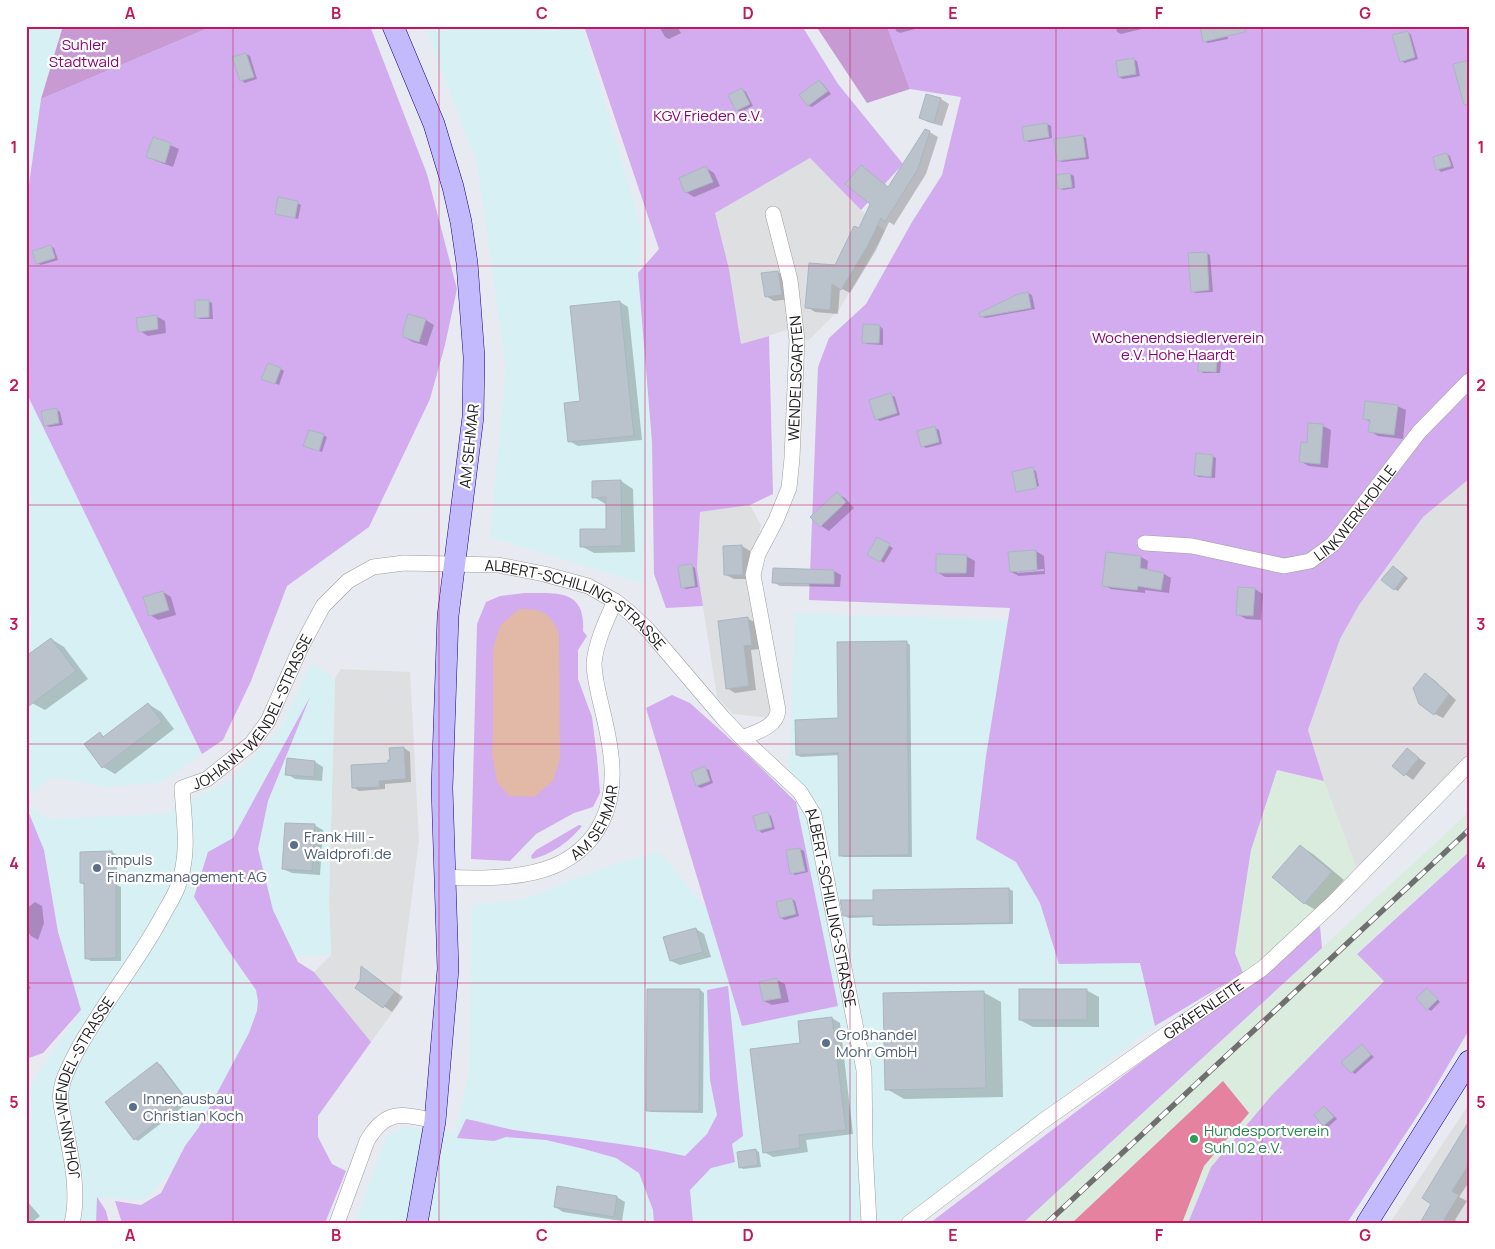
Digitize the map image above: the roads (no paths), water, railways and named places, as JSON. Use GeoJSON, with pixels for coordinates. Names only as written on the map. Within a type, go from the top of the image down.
{"type":"FeatureCollection","features":[{"type":"Feature","properties":{"kind":"main road","name":"AM SEHMAR"},"geometry":{"type":"LineString","coordinates":[[393,26],[429,110],[445,158],[461,222],[467,263],[474,356],[473,417],[448,616],[442,788],[448,969],[435,1121],[418,1223]]}},
{"type":"Feature","properties":{"kind":"main road"},"geometry":{"type":"LineString","coordinates":[[1367,1223],[1469,1061]]}},
{"type":"Feature","properties":{"kind":"street","name":"WENDELSGARTEN"},"geometry":{"type":"LineString","coordinates":[[742,738],[772,723],[778,714],[753,575],[758,554],[778,515],[789,488],[798,340],[790,280],[773,214]]}},
{"type":"Feature","properties":{"kind":"street","name":"LINKWERKHOHLE"},"geometry":{"type":"LineString","coordinates":[[1145,543],[1192,546],[1284,566],[1310,561],[1334,544],[1419,432],[1469,381]]}},
{"type":"Feature","properties":{"kind":"street","name":"JOHANN-WENDEL-STRASSE"},"geometry":{"type":"LineString","coordinates":[[72,1223],[74,1212],[73,1170],[61,1104],[62,1086],[67,1070],[89,1029],[153,933],[178,888],[186,858],[182,788],[207,779],[252,743],[268,721],[323,606],[348,581],[373,568],[404,562],[455,564]]}},
{"type":"Feature","properties":{"kind":"street","name":"ALBERT-SCHILLING-STRASSE"},"geometry":{"type":"LineString","coordinates":[[455,564],[498,565],[544,574],[588,586],[615,601],[648,630],[742,738],[800,792],[814,815],[864,1070],[865,1148],[869,1223]]}},
{"type":"Feature","properties":{"kind":"street","name":"AM SEHMAR"},"geometry":{"type":"LineString","coordinates":[[444,877],[498,878],[554,866],[573,855],[600,827],[606,814],[613,782],[611,756],[594,665],[596,650],[615,601]]}},
{"type":"Feature","properties":{"kind":"street","name":"GRÄFENLEITE"},"geometry":{"type":"LineString","coordinates":[[909,1223],[1058,1110],[1264,968],[1335,901],[1469,764]]}},
{"type":"Feature","properties":{"kind":"street"},"geometry":{"type":"LineString","coordinates":[[337,1223],[367,1141],[373,1131],[382,1122],[405,1115],[435,1121]]}},
{"type":"Feature","properties":{"kind":"railway"},"geometry":{"type":"LineString","coordinates":[[1047,1223],[1469,830]]}},
{"type":"Feature","properties":{"kind":"place","name":"Frank Hill - Waldprofi.de"},"geometry":{"type":"Point","coordinates":[294,845]}},
{"type":"Feature","properties":{"kind":"place","name":"impuls Finanzmanagement AG"},"geometry":{"type":"Point","coordinates":[97,868]}},
{"type":"Feature","properties":{"kind":"place","name":"Großhandel Mohr GmbH"},"geometry":{"type":"Point","coordinates":[826,1043]}},
{"type":"Feature","properties":{"kind":"place","name":"Innenausbau Christian Koch"},"geometry":{"type":"Point","coordinates":[133,1107]}},
{"type":"Feature","properties":{"kind":"place","name":"Hundesportverein Suhl 02 e.V."},"geometry":{"type":"Point","coordinates":[1194,1139]}},
{"type":"Feature","properties":{"kind":"park label","name":"Suhler Stadtwald"},"geometry":{"type":"Point","coordinates":[84,52]}},
{"type":"Feature","properties":{"kind":"park label","name":"KGV Frieden e.V."},"geometry":{"type":"Point","coordinates":[708,115]}},
{"type":"Feature","properties":{"kind":"park label","name":"Wochenendsiedlerverein e.V. Hohe Haardt"},"geometry":{"type":"Point","coordinates":[1178,346]}}]}
